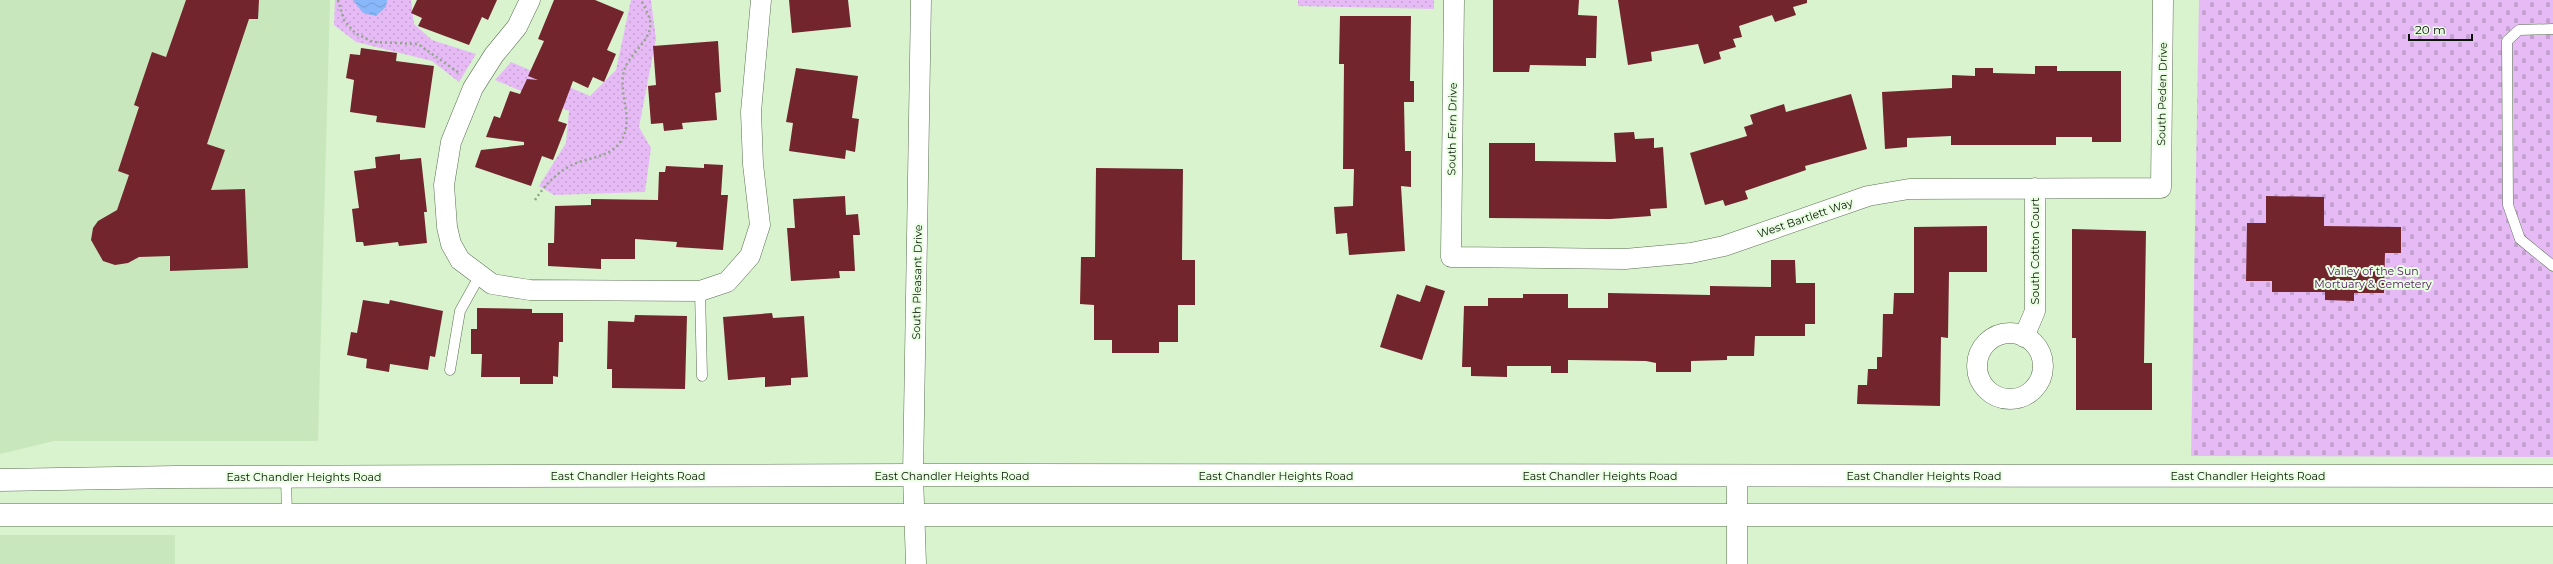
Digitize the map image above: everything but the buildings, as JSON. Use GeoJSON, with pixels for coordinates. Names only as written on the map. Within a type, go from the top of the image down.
{"type":"FeatureCollection","features":[{"type":"Feature","properties":{"kind":"main road","name":"East Chandler Heights Road"},"geometry":{"type":"LineString","coordinates":[[0,480],[286,477],[913,475],[2553,476]]}},
{"type":"Feature","properties":{"kind":"main road"},"geometry":{"type":"LineString","coordinates":[[0,515],[2553,515]]}},
{"type":"Feature","properties":{"kind":"street"},"geometry":{"type":"LineString","coordinates":[[530,0],[517,27],[494,55],[477,82],[451,142],[444,185],[447,227],[451,244],[460,260],[492,284],[530,290],[700,291],[727,282],[750,256],[760,225],[753,164],[751,112],[761,0]]}},
{"type":"Feature","properties":{"kind":"street","name":"South Pleasant Drive"},"geometry":{"type":"LineString","coordinates":[[916,564],[916,515],[913,475],[921,0]]}},
{"type":"Feature","properties":{"kind":"street","name":"South Fern Drive"},"geometry":{"type":"LineString","coordinates":[[1451,257],[1454,0]]}},
{"type":"Feature","properties":{"kind":"street","name":"South Peden Drive"},"geometry":{"type":"LineString","coordinates":[[2161,188],[2163,0]]}},
{"type":"Feature","properties":{"kind":"street","name":"West Bartlett Way"},"geometry":{"type":"LineString","coordinates":[[1451,257],[1658,258],[1724,246],[1848,202],[1889,191],[1930,188],[2161,188]]}},
{"type":"Feature","properties":{"kind":"street","name":"South Cotton Court"},"geometry":{"type":"LineString","coordinates":[[2024,336],[2035,311],[2035,188]]}},
{"type":"Feature","properties":{"kind":"street"},"geometry":{"type":"LineString","coordinates":[[1737,476],[1737,564]]}},
{"type":"Feature","properties":{"kind":"lane"},"geometry":{"type":"LineString","coordinates":[[2553,29],[2519,30],[2507,42],[2508,205],[2520,239],[2553,266]]}},
{"type":"Feature","properties":{"kind":"lane"},"geometry":{"type":"LineString","coordinates":[[450,370],[460,311],[480,275]]}},
{"type":"Feature","properties":{"kind":"lane"},"geometry":{"type":"LineString","coordinates":[[700,291],[702,376]]}},
{"type":"Feature","properties":{"kind":"lane"},"geometry":{"type":"LineString","coordinates":[[286,477],[287,515]]}},
{"type":"Feature","properties":{"kind":"path"},"geometry":{"type":"LineString","coordinates":[[338,0],[344,20],[355,33],[373,42],[397,41],[418,44],[447,66],[477,82]]}},
{"type":"Feature","properties":{"kind":"path"},"geometry":{"type":"LineString","coordinates":[[535,200],[548,182],[561,172],[573,164],[611,151],[621,141],[626,127],[627,111],[623,90],[623,75],[627,62],[648,36],[650,20],[641,0]]}},
{"type":"Feature","properties":{"kind":"shaded area"},"geometry":{"type":"Polygon","coordinates":[[[0,0],[330,0],[318,441],[54,441],[0,454],[0,0]]]}},
{"type":"Feature","properties":{"kind":"shaded area"},"geometry":{"type":"Polygon","coordinates":[[[0,535],[175,535],[175,564],[0,564],[0,535]]]}},
{"type":"Feature","properties":{"kind":"green space"},"geometry":{"type":"Polygon","coordinates":[[[335,0],[411,0],[414,24],[432,40],[476,54],[459,82],[432,61],[356,42],[334,25],[335,0]]]}},
{"type":"Feature","properties":{"kind":"green space"},"geometry":{"type":"Polygon","coordinates":[[[631,0],[651,0],[656,39],[639,127],[651,148],[645,192],[554,195],[539,186],[566,143],[569,111],[495,80],[511,62],[590,96],[616,70],[631,0]]]}},
{"type":"Feature","properties":{"kind":"green space"},"geometry":{"type":"Polygon","coordinates":[[[1298,0],[1434,0],[1434,9],[1298,6],[1298,0]]]}},
{"type":"Feature","properties":{"kind":"green space","name":"Valley of the Sun Mortuary & Cemetery"},"geometry":{"type":"Polygon","coordinates":[[[2199,0],[2553,0],[2553,457],[2191,456],[2199,0]]]}},
{"type":"Feature","properties":{"kind":"water"},"geometry":{"type":"Polygon","coordinates":[[[353,0],[387,0],[386,7],[376,16],[363,13],[353,0]]]}}]}
